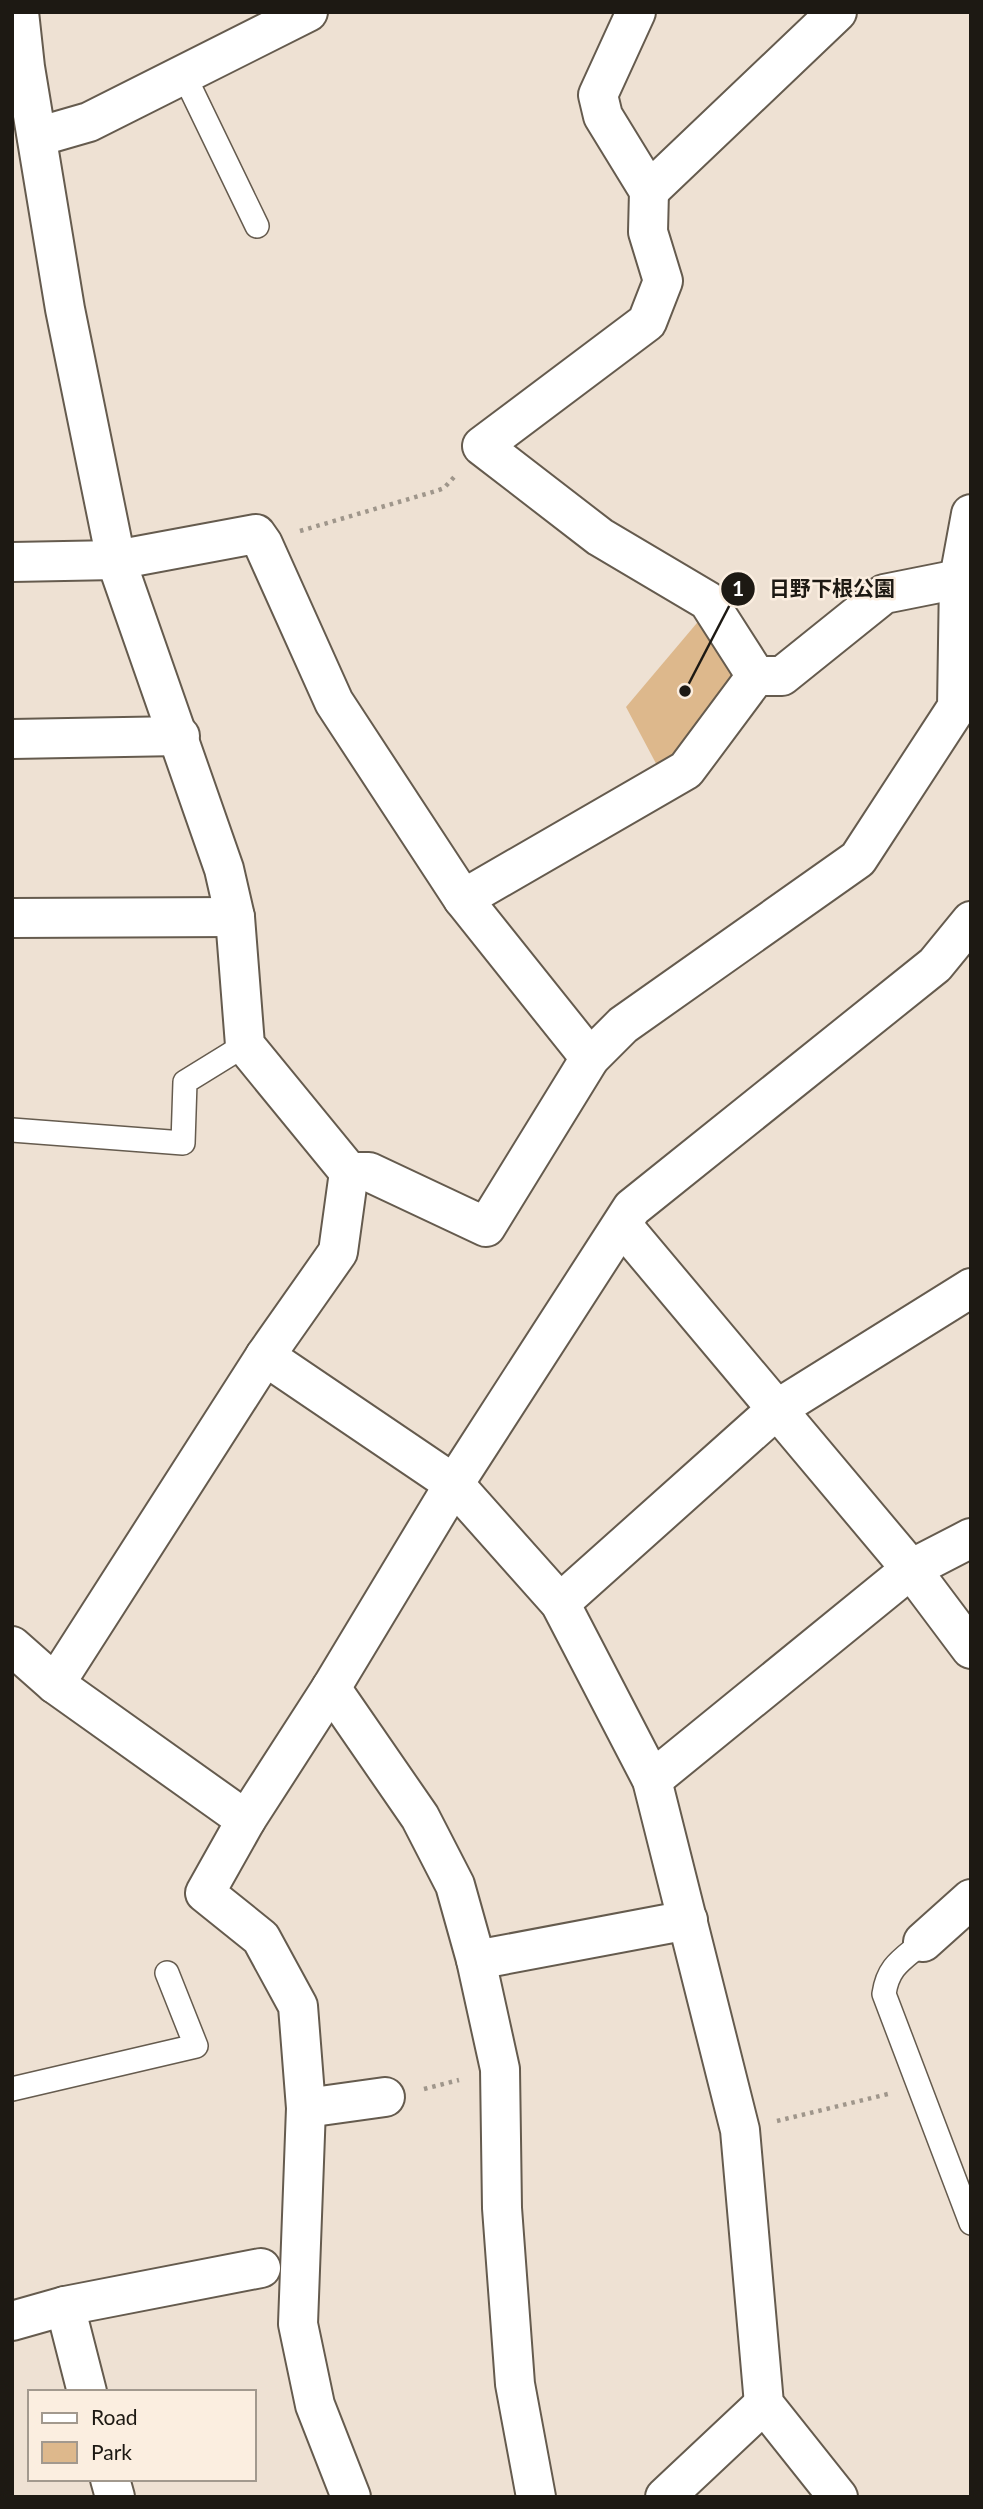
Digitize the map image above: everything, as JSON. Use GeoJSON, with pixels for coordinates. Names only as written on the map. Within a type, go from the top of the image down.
{"type":"FeatureCollection","features":[{"type":"Feature","properties":{"kind":"street"},"geometry":{"type":"LineString","coordinates":[[19,12],[30,149],[116,560],[180,736],[224,869],[235,917],[245,1045],[349,1172],[338,1252],[265,1356],[55,1684]]}},
{"type":"Feature","properties":{"kind":"street"},"geometry":{"type":"LineString","coordinates":[[30,149],[308,12]]}},
{"type":"Feature","properties":{"kind":"street"},"geometry":{"type":"LineString","coordinates":[[636,12],[598,95],[603,116],[649,191],[648,232],[663,281],[647,321],[482,446],[600,537],[708,601],[756,676]]}},
{"type":"Feature","properties":{"kind":"street"},"geometry":{"type":"LineString","coordinates":[[649,191],[837,12]]}},
{"type":"Feature","properties":{"kind":"street"},"geometry":{"type":"LineString","coordinates":[[349,1172],[369,1172],[486,1227],[590,1058],[623,1025],[858,859],[957,707],[960,579],[971,514]]}},
{"type":"Feature","properties":{"kind":"street"},"geometry":{"type":"LineString","coordinates":[[12,562],[116,560],[256,534],[263,544],[334,702],[463,899],[590,1058]]}},
{"type":"Feature","properties":{"kind":"street"},"geometry":{"type":"LineString","coordinates":[[756,676],[782,676],[884,594],[960,579]]}},
{"type":"Feature","properties":{"kind":"street"},"geometry":{"type":"LineString","coordinates":[[463,899],[686,770],[756,676]]}},
{"type":"Feature","properties":{"kind":"street"},"geometry":{"type":"LineString","coordinates":[[12,738],[180,736]]}},
{"type":"Feature","properties":{"kind":"street"},"geometry":{"type":"LineString","coordinates":[[12,918],[235,917]]}},
{"type":"Feature","properties":{"kind":"street"},"geometry":{"type":"LineString","coordinates":[[351,2497],[316,2405],[298,2324],[306,2108],[298,2006],[261,1938],[205,1893],[246,1820],[331,1688],[454,1484],[632,1208],[935,965],[971,921]]}},
{"type":"Feature","properties":{"kind":"street"},"geometry":{"type":"LineString","coordinates":[[622,1225],[911,1569],[971,1649]]}},
{"type":"Feature","properties":{"kind":"street"},"geometry":{"type":"LineString","coordinates":[[559,1603],[777,1409],[971,1288]]}},
{"type":"Feature","properties":{"kind":"street"},"geometry":{"type":"LineString","coordinates":[[265,1356],[454,1484],[559,1603],[652,1780],[740,2130],[764,2404],[838,2497]]}},
{"type":"Feature","properties":{"kind":"street"},"geometry":{"type":"LineString","coordinates":[[652,1780],[911,1569],[971,1538]]}},
{"type":"Feature","properties":{"kind":"street"},"geometry":{"type":"LineString","coordinates":[[12,1646],[55,1684],[246,1820]]}},
{"type":"Feature","properties":{"kind":"street"},"geometry":{"type":"LineString","coordinates":[[331,1688],[420,1817],[454,1885],[476,1960],[500,2070],[502,2208],[515,2385],[536,2497]]}},
{"type":"Feature","properties":{"kind":"street"},"geometry":{"type":"LineString","coordinates":[[923,1942],[971,1899]]}},
{"type":"Feature","properties":{"kind":"street"},"geometry":{"type":"LineString","coordinates":[[476,1960],[688,1920]]}},
{"type":"Feature","properties":{"kind":"street"},"geometry":{"type":"LineString","coordinates":[[306,2108],[401,2094]]}},
{"type":"Feature","properties":{"kind":"street"},"geometry":{"type":"LineString","coordinates":[[12,2321],[65,2306],[261,2268]]}},
{"type":"Feature","properties":{"kind":"street"},"geometry":{"type":"LineString","coordinates":[[65,2306],[86,2390]]}},
{"type":"Feature","properties":{"kind":"street"},"geometry":{"type":"LineString","coordinates":[[665,2497],[764,2404]]}},
{"type":"Feature","properties":{"kind":"lane"},"geometry":{"type":"LineString","coordinates":[[184,75],[257,226]]}},
{"type":"Feature","properties":{"kind":"lane"},"geometry":{"type":"LineString","coordinates":[[12,1130],[183,1143],[185,1082],[245,1045]]}},
{"type":"Feature","properties":{"kind":"lane"},"geometry":{"type":"LineString","coordinates":[[923,1942],[886,1977],[884,1994],[971,2223]]}},
{"type":"Feature","properties":{"kind":"lane"},"geometry":{"type":"LineString","coordinates":[[12,2089],[197,2046],[167,1973]]}},
{"type":"Feature","properties":{"kind":"path"},"geometry":{"type":"LineString","coordinates":[[291,535],[436,491],[444,488],[452,479]]}},
{"type":"Feature","properties":{"kind":"path"},"geometry":{"type":"LineString","coordinates":[[401,2094],[463,2079]]}},
{"type":"Feature","properties":{"kind":"path"},"geometry":{"type":"LineString","coordinates":[[740,2130],[919,2087]]}},
{"type":"Feature","properties":{"kind":"green space"},"geometry":{"type":"Polygon","coordinates":[[[702,617],[743,676],[660,771],[626,707],[702,617]]]}},
{"type":"Feature","properties":{"kind":"place","name":"日野下根公園"},"geometry":{"type":"Point","coordinates":[685,691]}}]}
